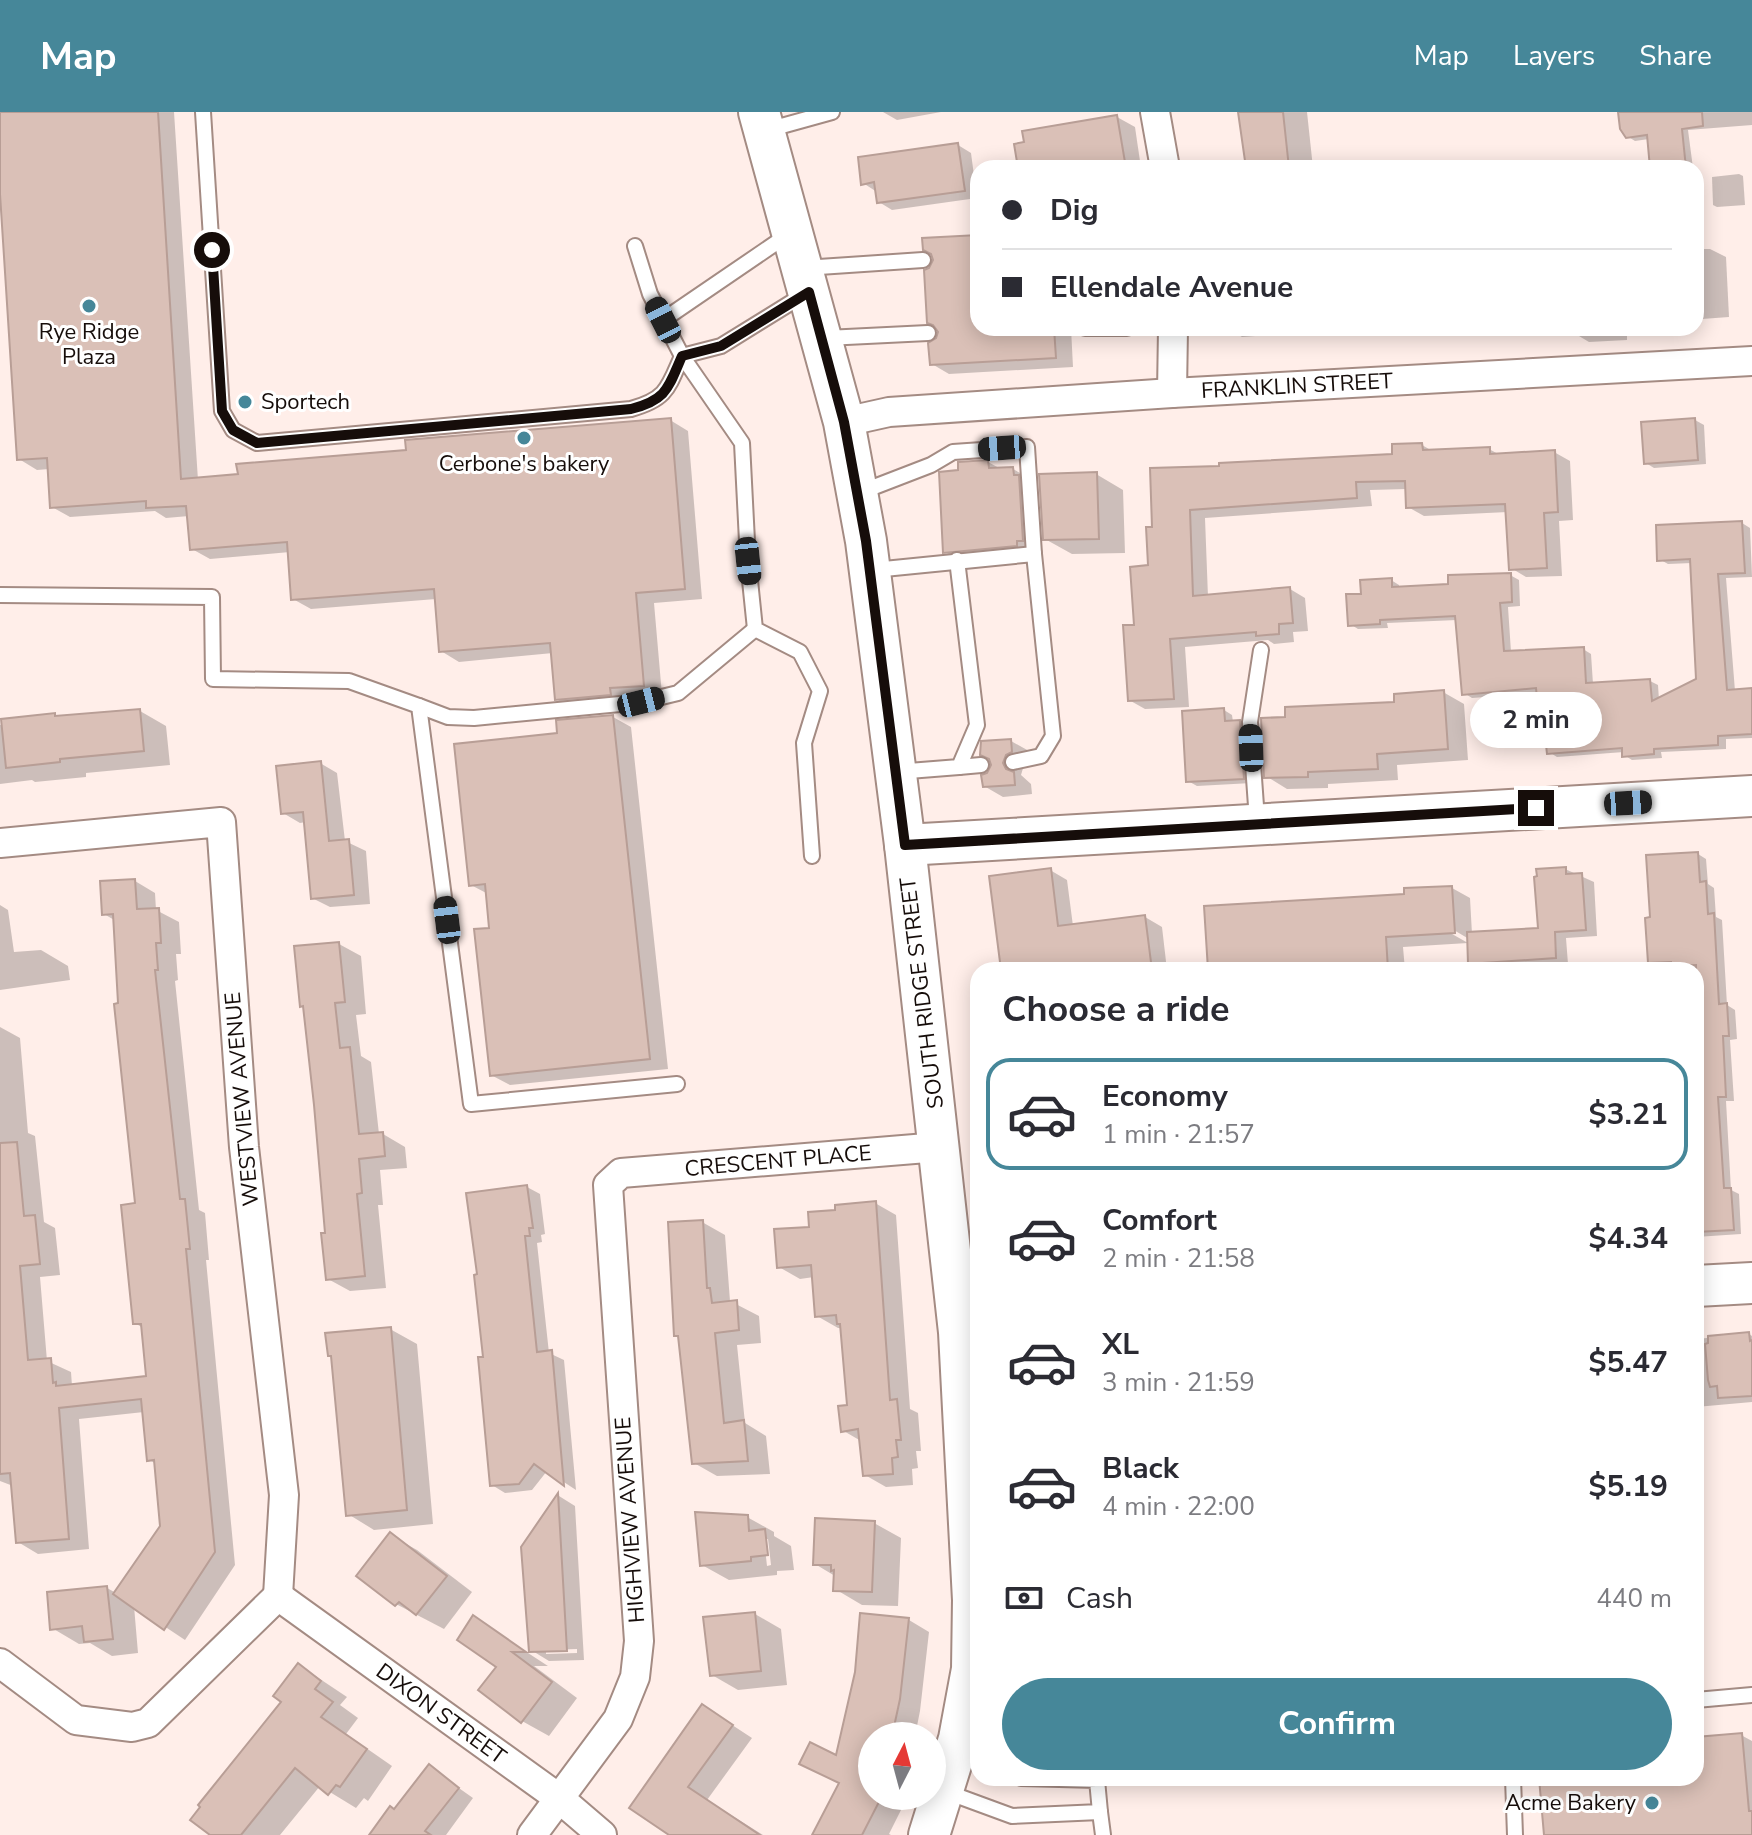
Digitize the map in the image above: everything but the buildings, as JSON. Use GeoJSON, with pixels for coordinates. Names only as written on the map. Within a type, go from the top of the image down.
{"type":"FeatureCollection","features":[{"type":"Feature","properties":{"kind":"street"},"geometry":{"type":"LineString","coordinates":[[1155,112],[1164,160]]}},
{"type":"Feature","properties":{"kind":"street","name":"SOUTH RIDGE STREET"},"geometry":{"type":"LineString","coordinates":[[762,121],[844,422],[857,494],[905,845],[939,1147],[969,1331],[970,1370]]}},
{"type":"Feature","properties":{"kind":"street"},"geometry":{"type":"LineString","coordinates":[[1172,393],[1173,336]]}},
{"type":"Feature","properties":{"kind":"street","name":"FRANKLIN STREET"},"geometry":{"type":"LineString","coordinates":[[844,422],[889,412],[1752,361]]}},
{"type":"Feature","properties":{"kind":"street"},"geometry":{"type":"LineString","coordinates":[[905,845],[1752,796]]}},
{"type":"Feature","properties":{"kind":"street","name":"WESTVIEW AVENUE"},"geometry":{"type":"LineString","coordinates":[[0,843],[221,822],[244,1147],[284,1495],[278,1596]]}},
{"type":"Feature","properties":{"kind":"street","name":"CRESCENT PLACE"},"geometry":{"type":"LineString","coordinates":[[617,1177],[621,1173],[939,1147]]}},
{"type":"Feature","properties":{"kind":"street","name":"HIGHVIEW AVENUE"},"geometry":{"type":"LineString","coordinates":[[532,1835],[618,1719],[635,1677],[639,1641],[608,1185],[617,1177]]}},
{"type":"Feature","properties":{"kind":"street"},"geometry":{"type":"LineString","coordinates":[[1704,1286],[1752,1283]]}},
{"type":"Feature","properties":{"kind":"street"},"geometry":{"type":"LineString","coordinates":[[0,1663],[76,1720],[132,1727],[148,1723],[278,1596]]}},
{"type":"Feature","properties":{"kind":"street","name":"DIXON STREET"},"geometry":{"type":"LineString","coordinates":[[278,1596],[560,1799],[602,1835]]}},
{"type":"Feature","properties":{"kind":"street","name":"SOUTH RIDGE STREET"},"geometry":{"type":"LineString","coordinates":[[929,1835],[955,1770],[970,1681]]}},
{"type":"Feature","properties":{"kind":"lane"},"geometry":{"type":"LineString","coordinates":[[203,112],[222,411],[233,430],[257,443],[631,409],[654,403],[669,387],[682,356]]}},
{"type":"Feature","properties":{"kind":"lane"},"geometry":{"type":"LineString","coordinates":[[762,121],[832,112]]}},
{"type":"Feature","properties":{"kind":"lane"},"geometry":{"type":"LineString","coordinates":[[635,246],[650,294],[682,356],[742,443],[755,629]]}},
{"type":"Feature","properties":{"kind":"lane"},"geometry":{"type":"LineString","coordinates":[[663,320],[802,264],[923,260]]}},
{"type":"Feature","properties":{"kind":"lane"},"geometry":{"type":"LineString","coordinates":[[682,356],[721,346],[802,264]]}},
{"type":"Feature","properties":{"kind":"lane"},"geometry":{"type":"LineString","coordinates":[[821,338],[928,333]]}},
{"type":"Feature","properties":{"kind":"lane"},"geometry":{"type":"LineString","coordinates":[[857,494],[931,465],[953,452],[1027,447],[1034,554],[1053,736],[1041,756],[1013,762]]}},
{"type":"Feature","properties":{"kind":"lane"},"geometry":{"type":"LineString","coordinates":[[869,570],[1034,554]]}},
{"type":"Feature","properties":{"kind":"lane"},"geometry":{"type":"LineString","coordinates":[[957,560],[977,725],[959,767]]}},
{"type":"Feature","properties":{"kind":"lane"},"geometry":{"type":"LineString","coordinates":[[0,595],[212,597],[213,679],[349,681],[448,717],[474,718],[641,702],[678,693],[755,629]]}},
{"type":"Feature","properties":{"kind":"lane"},"geometry":{"type":"LineString","coordinates":[[755,629],[800,652],[820,691],[804,743],[812,856]]}},
{"type":"Feature","properties":{"kind":"lane"},"geometry":{"type":"LineString","coordinates":[[1257,825],[1250,722],[1261,650]]}},
{"type":"Feature","properties":{"kind":"lane"},"geometry":{"type":"LineString","coordinates":[[419,706],[471,1104],[677,1084]]}},
{"type":"Feature","properties":{"kind":"lane"},"geometry":{"type":"LineString","coordinates":[[895,772],[981,765]]}},
{"type":"Feature","properties":{"kind":"lane"},"geometry":{"type":"LineString","coordinates":[[1704,1699],[1752,1695]]}},
{"type":"Feature","properties":{"kind":"lane"},"geometry":{"type":"LineString","coordinates":[[955,1770],[970,1782]]}},
{"type":"Feature","properties":{"kind":"lane"},"geometry":{"type":"LineString","coordinates":[[975,1786],[1012,1816],[1100,1812]]}},
{"type":"Feature","properties":{"kind":"lane"},"geometry":{"type":"LineString","coordinates":[[1103,1786],[1100,1812],[1103,1835]]}},
{"type":"Feature","properties":{"kind":"lane"},"geometry":{"type":"LineString","coordinates":[[1513,1786],[1515,1835]]}},
{"type":"Feature","properties":{"kind":"place","name":"Rye Ridge Plaza"},"geometry":{"type":"Point","coordinates":[89,306]}},
{"type":"Feature","properties":{"kind":"place","name":"Sportech"},"geometry":{"type":"Point","coordinates":[245,402]}},
{"type":"Feature","properties":{"kind":"place","name":"Cerbone's bakery"},"geometry":{"type":"Point","coordinates":[524,438]}},
{"type":"Feature","properties":{"kind":"place","name":"Acme Bakery"},"geometry":{"type":"Point","coordinates":[1652,1803]}},
{"type":"Feature","properties":{"kind":"route"},"geometry":{"type":"LineString","coordinates":[[212,250],[222,411],[233,430],[257,443],[631,409],[654,403],[669,387],[682,356],[721,346],[809,292],[844,422],[866,541],[905,845],[1536,808]]}}]}
